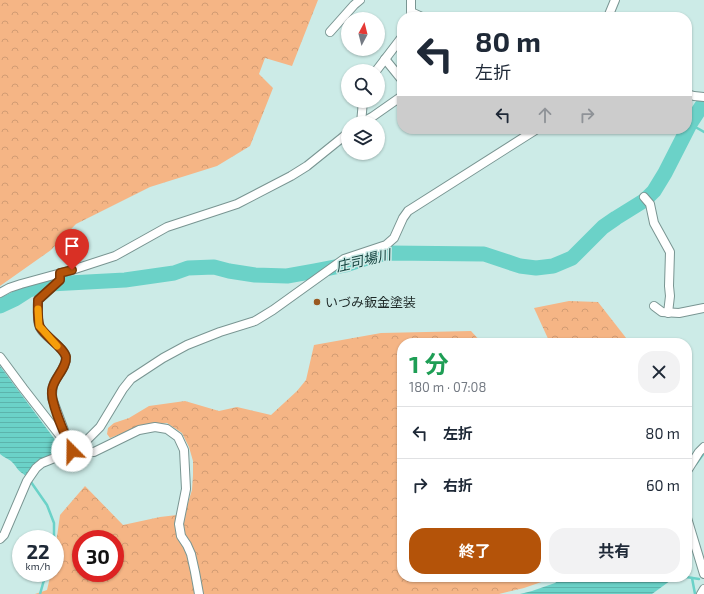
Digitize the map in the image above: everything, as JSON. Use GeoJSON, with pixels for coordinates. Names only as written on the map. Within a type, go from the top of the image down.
{"type":"FeatureCollection","features":[{"type":"Feature","properties":{"kind":"street"},"geometry":{"type":"LineString","coordinates":[[330,32],[360,0]]}},
{"type":"Feature","properties":{"kind":"street"},"geometry":{"type":"LineString","coordinates":[[411,12],[412,0]]}},
{"type":"Feature","properties":{"kind":"street"},"geometry":{"type":"LineString","coordinates":[[610,12],[614,0]]}},
{"type":"Feature","properties":{"kind":"street"},"geometry":{"type":"LineString","coordinates":[[381,64],[397,43]]}},
{"type":"Feature","properties":{"kind":"street"},"geometry":{"type":"LineString","coordinates":[[385,59],[397,74]]}},
{"type":"Feature","properties":{"kind":"street"},"geometry":{"type":"LineString","coordinates":[[692,95],[704,97]]}},
{"type":"Feature","properties":{"kind":"street"},"geometry":{"type":"LineString","coordinates":[[373,116],[397,100]]}},
{"type":"Feature","properties":{"kind":"street"},"geometry":{"type":"LineString","coordinates":[[0,539],[4,535],[29,478],[36,468],[42,463],[72,451],[83,444],[100,427],[123,389],[131,379],[163,358],[187,345],[220,332],[255,321],[273,310],[344,259],[386,245],[394,238],[403,218],[408,211],[529,134]]}},
{"type":"Feature","properties":{"kind":"street"},"geometry":{"type":"LineString","coordinates":[[0,293],[21,284],[115,256],[167,227],[237,204],[291,176],[341,138]]}},
{"type":"Feature","properties":{"kind":"street"},"geometry":{"type":"LineString","coordinates":[[644,197],[650,204],[654,223],[670,252],[670,296],[668,313]]}},
{"type":"Feature","properties":{"kind":"street"},"geometry":{"type":"LineString","coordinates":[[60,273],[60,280],[38,300],[39,326],[64,353],[66,359],[64,366],[53,384],[52,398],[59,420],[72,451]]}},
{"type":"Feature","properties":{"kind":"street"},"geometry":{"type":"LineString","coordinates":[[654,306],[662,312],[668,313],[679,313],[704,308]]}},
{"type":"Feature","properties":{"kind":"street"},"geometry":{"type":"LineString","coordinates":[[0,357],[72,451],[94,452],[139,430],[155,427],[167,428],[178,437],[184,450],[186,489],[179,524],[181,536],[191,554],[196,572],[199,594]]}},
{"type":"Feature","properties":{"kind":"street"},"geometry":{"type":"LineString","coordinates":[[692,464],[704,447]]}},
{"type":"Feature","properties":{"kind":"street"},"geometry":{"type":"LineString","coordinates":[[692,534],[704,574]]}},
{"type":"Feature","properties":{"kind":"street"},"geometry":{"type":"LineString","coordinates":[[701,594],[704,589]]}},
{"type":"Feature","properties":{"kind":"green space"},"geometry":{"type":"Polygon","coordinates":[[[0,0],[318,0],[292,66],[265,58],[259,74],[273,88],[250,146],[217,166],[150,187],[76,224],[51,250],[0,286],[0,0]]]}},
{"type":"Feature","properties":{"kind":"green space"},"geometry":{"type":"Polygon","coordinates":[[[569,301],[598,302],[626,338],[548,338],[534,308],[569,301]]]}},
{"type":"Feature","properties":{"kind":"green space"},"geometry":{"type":"Polygon","coordinates":[[[471,331],[477,338],[397,338],[397,582],[541,582],[499,594],[35,594],[47,590],[49,582],[64,582],[64,530],[58,530],[60,515],[85,486],[123,525],[177,515],[187,506],[192,490],[193,461],[189,447],[182,433],[167,423],[141,426],[110,438],[107,434],[108,428],[114,423],[129,418],[149,406],[185,401],[219,411],[237,407],[271,415],[297,391],[306,380],[314,345],[381,333],[471,331]]]}},
{"type":"Feature","properties":{"kind":"water"},"geometry":{"type":"Polygon","coordinates":[[[0,366],[62,449],[36,462],[25,475],[19,471],[12,462],[0,454],[0,366]]]}},
{"type":"Feature","properties":{"kind":"water"},"geometry":{"type":"Polygon","coordinates":[[[668,582],[652,594],[520,594],[555,583],[668,582]]]}},
{"type":"Feature","properties":{"kind":"waterway","name":"庄司場川"},"geometry":{"type":"LineString","coordinates":[[692,121],[704,104]]}},
{"type":"Feature","properties":{"kind":"waterway"},"geometry":{"type":"LineString","coordinates":[[692,125],[704,132]]}},
{"type":"Feature","properties":{"kind":"waterway","name":"庄司場川"},"geometry":{"type":"LineString","coordinates":[[0,306],[29,290],[50,284],[125,280],[174,273],[188,268],[214,267],[255,275],[287,276],[345,265],[376,255],[389,253],[484,254],[520,266],[536,268],[553,266],[572,258],[603,227],[645,200],[654,191],[685,134]]}},
{"type":"Feature","properties":{"kind":"waterway"},"geometry":{"type":"LineString","coordinates":[[696,464],[704,453]]}},
{"type":"Feature","properties":{"kind":"waterway"},"geometry":{"type":"LineString","coordinates":[[24,472],[47,505],[54,523],[54,530]]}},
{"type":"Feature","properties":{"kind":"waterway"},"geometry":{"type":"LineString","coordinates":[[692,578],[699,579]]}},
{"type":"Feature","properties":{"kind":"waterway"},"geometry":{"type":"LineString","coordinates":[[692,578],[695,594]]}},
{"type":"Feature","properties":{"kind":"waterway"},"geometry":{"type":"LineString","coordinates":[[40,594],[43,582]]}},
{"type":"Feature","properties":{"kind":"slow traffic"},"geometry":{"type":"LineString","coordinates":[[38,309],[39,326],[57,346]]}},
{"type":"Feature","properties":{"kind":"place","name":"いづみ鈑金塗装"},"geometry":{"type":"Point","coordinates":[317,302]}},
{"type":"Feature","properties":{"kind":"route"},"geometry":{"type":"LineString","coordinates":[[72,270],[60,273],[60,280],[38,300],[39,326],[64,353],[66,359],[64,366],[53,384],[52,398],[59,420],[72,451]]}}]}
